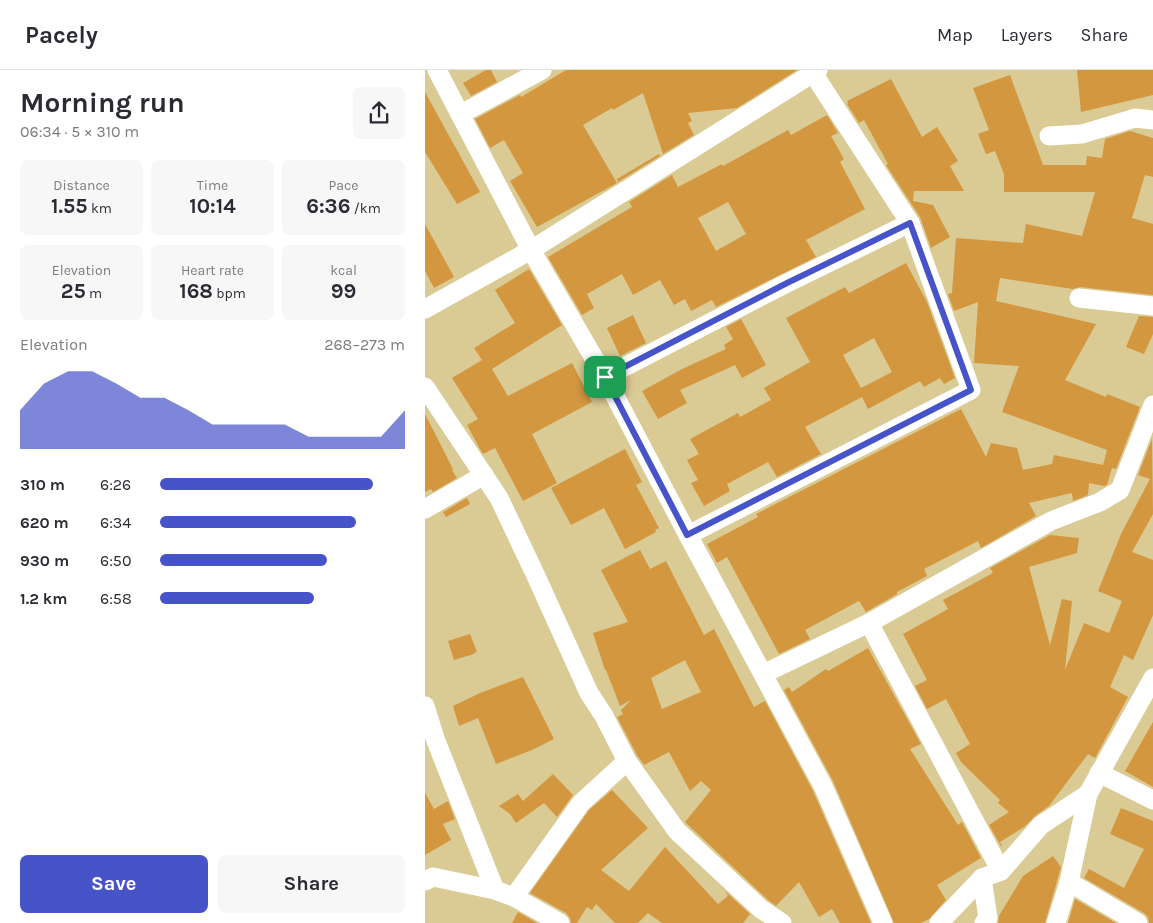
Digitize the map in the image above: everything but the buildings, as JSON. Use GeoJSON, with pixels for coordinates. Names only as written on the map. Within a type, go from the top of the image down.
{"type":"FeatureCollection","features":[{"type":"Feature","properties":{"kind":"street"},"geometry":{"type":"LineString","coordinates":[[437,70],[531,250],[605,377],[687,535],[823,786],[883,923]]}},
{"type":"Feature","properties":{"kind":"street"},"geometry":{"type":"LineString","coordinates":[[461,114],[542,70]]}},
{"type":"Feature","properties":{"kind":"street"},"geometry":{"type":"LineString","coordinates":[[425,309],[531,250],[814,71],[910,223],[971,390],[687,535]]}},
{"type":"Feature","properties":{"kind":"street"},"geometry":{"type":"LineString","coordinates":[[1049,136],[1082,134],[1135,118],[1153,120]]}},
{"type":"Feature","properties":{"kind":"street"},"geometry":{"type":"LineString","coordinates":[[605,377],[785,284],[910,223]]}},
{"type":"Feature","properties":{"kind":"street"},"geometry":{"type":"LineString","coordinates":[[1079,298],[1153,306]]}},
{"type":"Feature","properties":{"kind":"street"},"geometry":{"type":"LineString","coordinates":[[425,388],[499,498],[589,693],[604,716],[627,761],[677,831],[757,916],[782,923]]}},
{"type":"Feature","properties":{"kind":"street"},"geometry":{"type":"LineString","coordinates":[[763,674],[869,623],[1051,521],[1100,502],[1121,490],[1153,405]]}},
{"type":"Feature","properties":{"kind":"street"},"geometry":{"type":"LineString","coordinates":[[425,508],[484,475]]}},
{"type":"Feature","properties":{"kind":"street"},"geometry":{"type":"LineString","coordinates":[[869,623],[1001,871]]}},
{"type":"Feature","properties":{"kind":"street"},"geometry":{"type":"LineString","coordinates":[[1056,923],[1069,882],[1088,794],[1153,678]]}},
{"type":"Feature","properties":{"kind":"street"},"geometry":{"type":"LineString","coordinates":[[425,706],[436,741],[495,890]]}},
{"type":"Feature","properties":{"kind":"street"},"geometry":{"type":"LineString","coordinates":[[513,897],[581,802],[627,761]]}},
{"type":"Feature","properties":{"kind":"street"},"geometry":{"type":"LineString","coordinates":[[1099,773],[1153,800]]}},
{"type":"Feature","properties":{"kind":"street"},"geometry":{"type":"LineString","coordinates":[[939,923],[983,878],[1001,871],[1041,825],[1088,794]]}},
{"type":"Feature","properties":{"kind":"street"},"geometry":{"type":"LineString","coordinates":[[425,881],[433,877],[495,890],[513,897],[560,923]]}},
{"type":"Feature","properties":{"kind":"street"},"geometry":{"type":"LineString","coordinates":[[983,878],[988,918],[985,923]]}},
{"type":"Feature","properties":{"kind":"street"},"geometry":{"type":"LineString","coordinates":[[1069,882],[1138,923]]}},
{"type":"Feature","properties":{"kind":"route"},"geometry":{"type":"LineString","coordinates":[[910,223],[971,390],[687,535],[605,377],[785,284],[910,223]]}}]}
